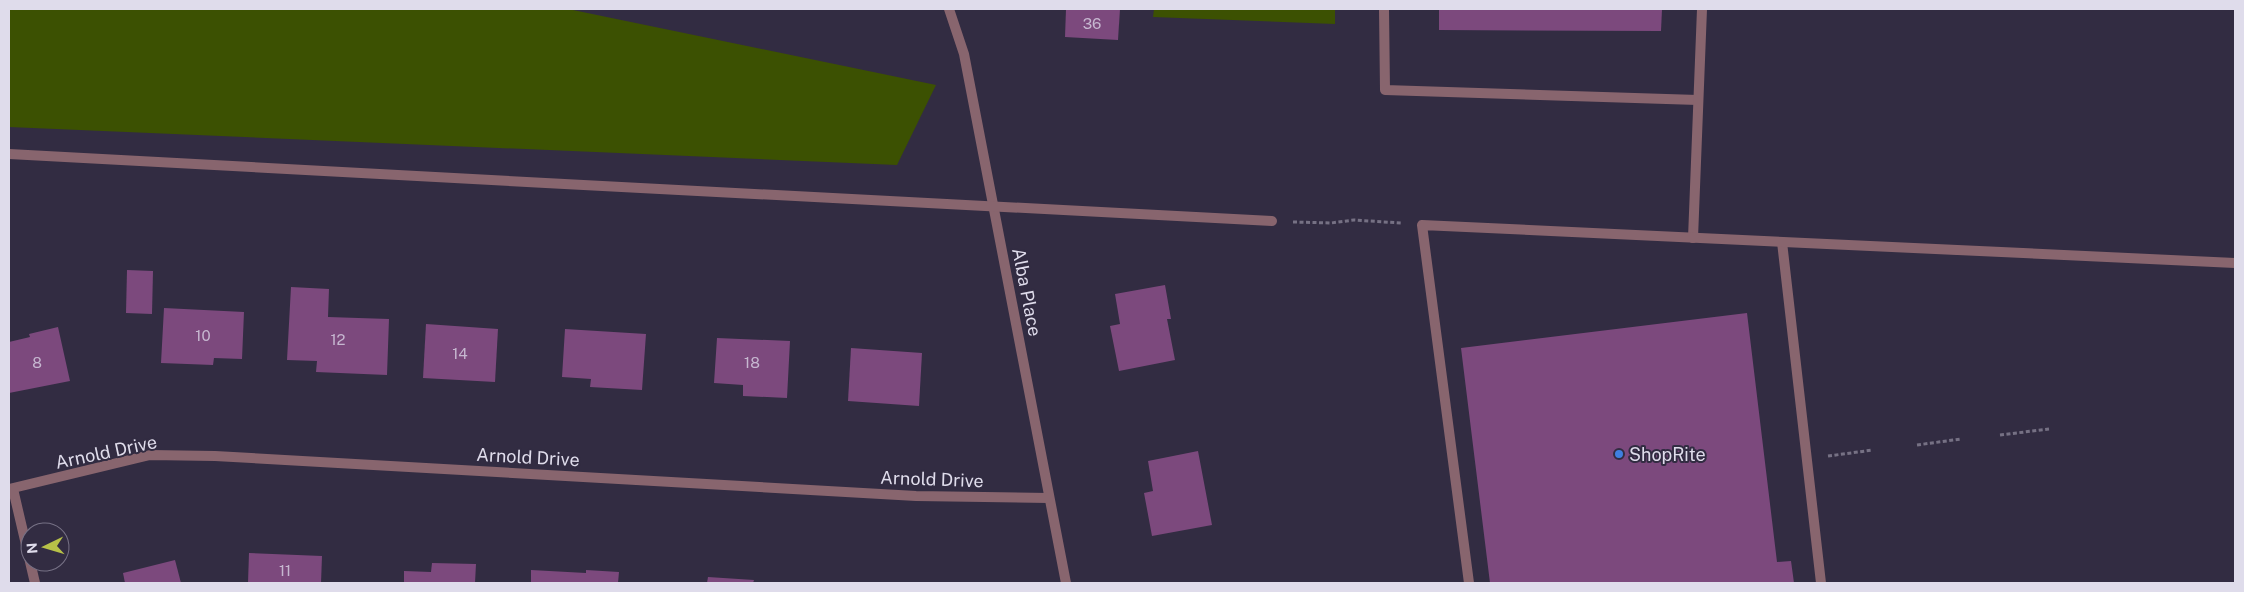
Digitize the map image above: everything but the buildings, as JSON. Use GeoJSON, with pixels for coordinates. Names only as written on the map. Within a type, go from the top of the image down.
{"type":"FeatureCollection","features":[{"type":"Feature","properties":{"kind":"street","name":"Alba Place"},"geometry":{"type":"LineString","coordinates":[[949,9],[964,54],[1066,583]]}},
{"type":"Feature","properties":{"kind":"street"},"geometry":{"type":"LineString","coordinates":[[1384,9],[1385,90],[1698,100]]}},
{"type":"Feature","properties":{"kind":"street"},"geometry":{"type":"LineString","coordinates":[[1693,238],[1702,9]]}},
{"type":"Feature","properties":{"kind":"street"},"geometry":{"type":"LineString","coordinates":[[9,154],[994,208],[1272,221]]}},
{"type":"Feature","properties":{"kind":"street"},"geometry":{"type":"LineString","coordinates":[[1468,583],[1422,225],[2235,263]]}},
{"type":"Feature","properties":{"kind":"street"},"geometry":{"type":"LineString","coordinates":[[1782,242],[1821,583]]}},
{"type":"Feature","properties":{"kind":"street","name":"Arnold Drive"},"geometry":{"type":"LineString","coordinates":[[11,489],[150,455],[215,456],[906,495],[1050,498]]}},
{"type":"Feature","properties":{"kind":"street"},"geometry":{"type":"LineString","coordinates":[[11,489],[35,583]]}},
{"type":"Feature","properties":{"kind":"path"},"geometry":{"type":"LineString","coordinates":[[1272,221],[1331,223],[1354,220],[1422,225]]}},
{"type":"Feature","properties":{"kind":"path"},"geometry":{"type":"LineString","coordinates":[[2000,435],[2049,429]]}},
{"type":"Feature","properties":{"kind":"path"},"geometry":{"type":"LineString","coordinates":[[1917,445],[1961,440]]}},
{"type":"Feature","properties":{"kind":"path"},"geometry":{"type":"LineString","coordinates":[[1825,456],[1873,450]]}},
{"type":"Feature","properties":{"kind":"green space"},"geometry":{"type":"Polygon","coordinates":[[[9,9],[568,9],[936,85],[897,165],[9,127],[9,9]]]}},
{"type":"Feature","properties":{"kind":"green space"},"geometry":{"type":"Polygon","coordinates":[[[1154,9],[1335,9],[1335,24],[1153,17],[1154,9]]]}},
{"type":"Feature","properties":{"kind":"place","name":"ShopRite"},"geometry":{"type":"Point","coordinates":[1619,454]}}]}
